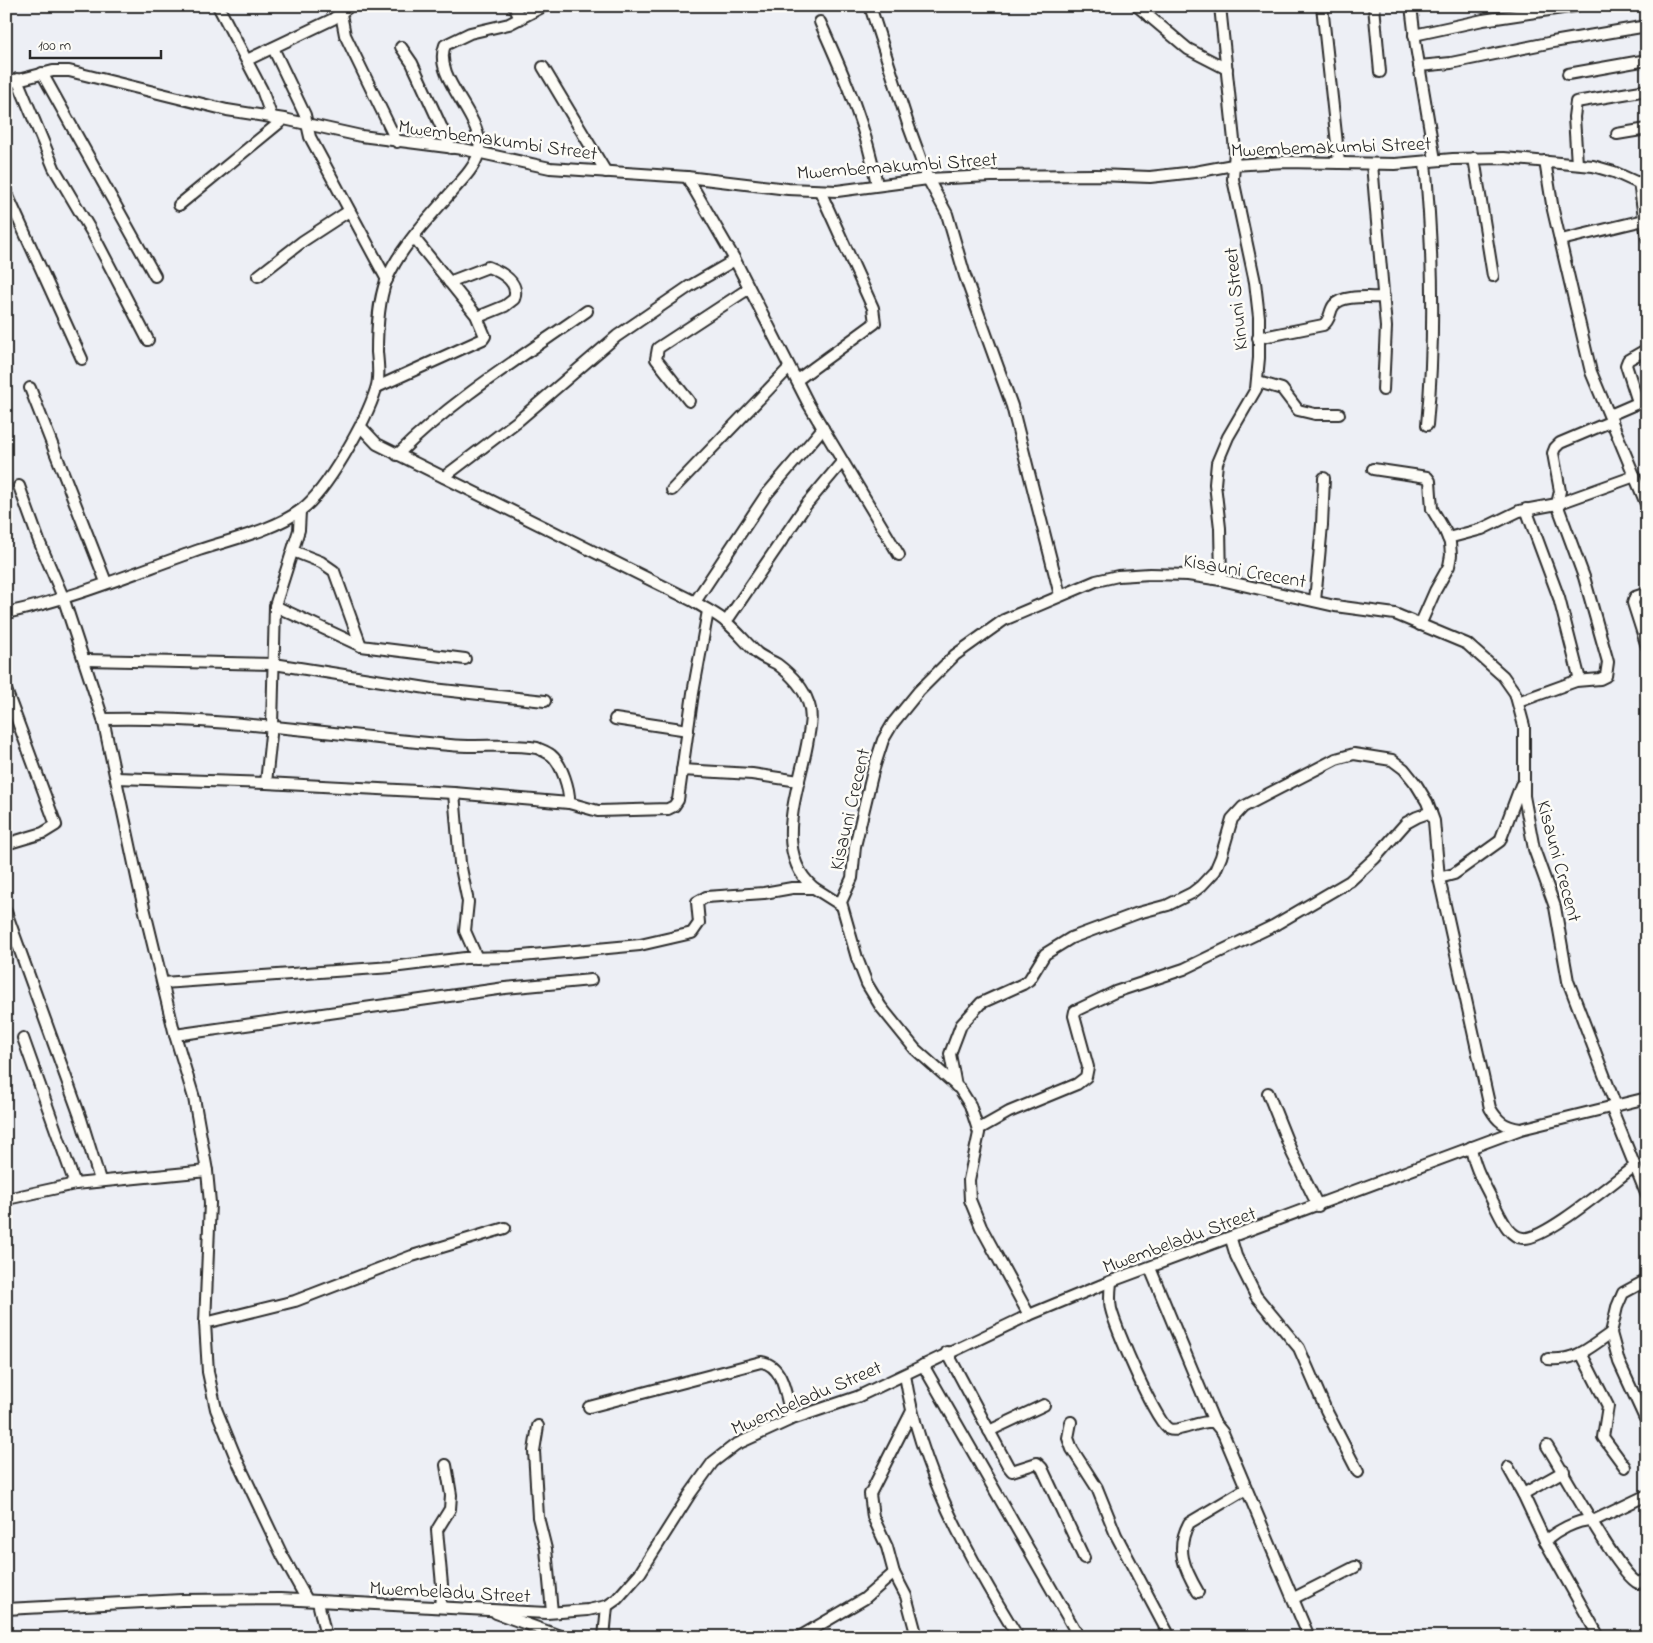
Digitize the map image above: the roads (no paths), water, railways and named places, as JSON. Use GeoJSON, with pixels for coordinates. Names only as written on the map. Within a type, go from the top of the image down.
{"type":"FeatureCollection","features":[{"type":"Feature","properties":{"kind":"street"},"geometry":{"type":"LineString","coordinates":[[218,6],[265,96],[272,118]]}},
{"type":"Feature","properties":{"kind":"street"},"geometry":{"type":"LineString","coordinates":[[247,60],[341,14],[350,6]]}},
{"type":"Feature","properties":{"kind":"street"},"geometry":{"type":"LineString","coordinates":[[514,6],[520,19]]}},
{"type":"Feature","properties":{"kind":"street"},"geometry":{"type":"LineString","coordinates":[[6,613],[63,597],[267,527],[300,511],[313,500],[361,427],[377,387],[378,321],[387,280],[396,261],[465,177],[479,152],[476,135],[469,116],[452,85],[443,65],[441,54],[445,46],[452,40],[520,19],[544,6]]}},
{"type":"Feature","properties":{"kind":"street"},"geometry":{"type":"LineString","coordinates":[[870,6],[928,179],[947,214],[965,276],[1009,399],[1060,595]]}},
{"type":"Feature","properties":{"kind":"street"},"geometry":{"type":"LineString","coordinates":[[1137,6],[1188,49],[1227,69]]}},
{"type":"Feature","properties":{"kind":"street","name":"Kinuni Street"},"geometry":{"type":"LineString","coordinates":[[1220,6],[1235,150],[1233,164],[1234,185],[1255,282],[1258,338],[1258,382],[1217,463],[1215,484],[1220,528],[1221,580]]}},
{"type":"Feature","properties":{"kind":"street"},"geometry":{"type":"LineString","coordinates":[[1322,6],[1339,162]]}},
{"type":"Feature","properties":{"kind":"street"},"geometry":{"type":"LineString","coordinates":[[1374,6],[1380,72]]}},
{"type":"Feature","properties":{"kind":"street"},"geometry":{"type":"LineString","coordinates":[[1411,6],[1430,161],[1431,361],[1427,426]]}},
{"type":"Feature","properties":{"kind":"street"},"geometry":{"type":"LineString","coordinates":[[1414,35],[1483,20],[1576,6]]}},
{"type":"Feature","properties":{"kind":"street"},"geometry":{"type":"LineString","coordinates":[[341,14],[345,35],[397,142]]}},
{"type":"Feature","properties":{"kind":"street"},"geometry":{"type":"LineString","coordinates":[[820,22],[857,112],[877,186]]}},
{"type":"Feature","properties":{"kind":"street"},"geometry":{"type":"LineString","coordinates":[[1419,66],[1450,63],[1553,42],[1647,26]]}},
{"type":"Feature","properties":{"kind":"street"},"geometry":{"type":"LineString","coordinates":[[402,47],[412,63],[452,148]]}},
{"type":"Feature","properties":{"kind":"street"},"geometry":{"type":"LineString","coordinates":[[273,48],[308,124],[310,137],[387,280]]}},
{"type":"Feature","properties":{"kind":"street"},"geometry":{"type":"LineString","coordinates":[[1568,74],[1647,60]]}},
{"type":"Feature","properties":{"kind":"street"},"geometry":{"type":"LineString","coordinates":[[542,67],[606,172]]}},
{"type":"Feature","properties":{"kind":"street","name":"Mwembemakumbi Street"},"geometry":{"type":"LineString","coordinates":[[6,83],[60,70],[84,73],[228,110],[284,119],[397,142],[479,152],[550,168],[688,177],[820,192],[928,179],[1064,175],[1150,177],[1195,172],[1233,164],[1284,162],[1372,164],[1474,158],[1504,158],[1577,164],[1614,172],[1643,185]]}},
{"type":"Feature","properties":{"kind":"street"},"geometry":{"type":"LineString","coordinates":[[42,73],[155,276]]}},
{"type":"Feature","properties":{"kind":"street"},"geometry":{"type":"LineString","coordinates":[[17,79],[54,168],[94,236],[148,340]]}},
{"type":"Feature","properties":{"kind":"street"},"geometry":{"type":"LineString","coordinates":[[1577,164],[1574,117],[1576,102],[1647,90]]}},
{"type":"Feature","properties":{"kind":"street"},"geometry":{"type":"LineString","coordinates":[[179,205],[284,119]]}},
{"type":"Feature","properties":{"kind":"street"},"geometry":{"type":"LineString","coordinates":[[1617,134],[1647,129]]}},
{"type":"Feature","properties":{"kind":"street"},"geometry":{"type":"LineString","coordinates":[[1474,158],[1493,276]]}},
{"type":"Feature","properties":{"kind":"street"},"geometry":{"type":"LineString","coordinates":[[1545,161],[1584,346],[1592,372],[1647,506]]}},
{"type":"Feature","properties":{"kind":"street"},"geometry":{"type":"LineString","coordinates":[[1372,164],[1386,327],[1384,390]]}},
{"type":"Feature","properties":{"kind":"street"},"geometry":{"type":"LineString","coordinates":[[688,177],[735,260],[789,368],[842,462],[899,555]]}},
{"type":"Feature","properties":{"kind":"street"},"geometry":{"type":"LineString","coordinates":[[1643,185],[1644,220],[1647,238]]}},
{"type":"Feature","properties":{"kind":"street"},"geometry":{"type":"LineString","coordinates":[[6,192],[82,359]]}},
{"type":"Feature","properties":{"kind":"street"},"geometry":{"type":"LineString","coordinates":[[797,380],[875,323],[873,308],[820,192]]}},
{"type":"Feature","properties":{"kind":"street"},"geometry":{"type":"LineString","coordinates":[[258,276],[303,241],[349,211]]}},
{"type":"Feature","properties":{"kind":"street"},"geometry":{"type":"LineString","coordinates":[[1561,240],[1644,220]]}},
{"type":"Feature","properties":{"kind":"street"},"geometry":{"type":"LineString","coordinates":[[377,387],[483,339],[485,332],[478,317],[414,238]]}},
{"type":"Feature","properties":{"kind":"street"},"geometry":{"type":"LineString","coordinates":[[444,477],[519,420],[616,336],[690,286],[735,260]]}},
{"type":"Feature","properties":{"kind":"street"},"geometry":{"type":"LineString","coordinates":[[449,282],[488,268],[509,279],[515,288],[514,299],[505,306],[478,317]]}},
{"type":"Feature","properties":{"kind":"street"},"geometry":{"type":"LineString","coordinates":[[689,401],[656,359],[658,348],[748,288]]}},
{"type":"Feature","properties":{"kind":"street"},"geometry":{"type":"LineString","coordinates":[[1258,338],[1323,325],[1328,322],[1333,306],[1339,301],[1384,297]]}},
{"type":"Feature","properties":{"kind":"street"},"geometry":{"type":"LineString","coordinates":[[398,455],[417,435],[587,311]]}},
{"type":"Feature","properties":{"kind":"street"},"geometry":{"type":"LineString","coordinates":[[1518,702],[1580,680],[1600,679],[1606,676],[1608,662],[1584,577],[1557,504],[1560,491],[1553,453],[1555,448],[1642,400],[1626,365],[1628,360],[1647,349]]}},
{"type":"Feature","properties":{"kind":"street"},"geometry":{"type":"LineString","coordinates":[[672,490],[789,368]]}},
{"type":"Feature","properties":{"kind":"street"},"geometry":{"type":"LineString","coordinates":[[1258,382],[1282,389],[1298,410],[1315,414],[1339,414]]}},
{"type":"Feature","properties":{"kind":"street"},"geometry":{"type":"LineString","coordinates":[[30,388],[106,582]]}},
{"type":"Feature","properties":{"kind":"street"},"geometry":{"type":"LineString","coordinates":[[361,427],[377,444],[695,602],[726,622],[759,654],[785,671],[808,701],[811,720],[805,762],[790,824],[792,847],[804,878],[814,888],[841,905],[861,971],[881,1007],[915,1049],[956,1086],[970,1105],[978,1129],[979,1139],[969,1180],[970,1200],[981,1227],[1029,1314]]}},
{"type":"Feature","properties":{"kind":"street"},"geometry":{"type":"LineString","coordinates":[[695,602],[766,495],[823,428]]}},
{"type":"Feature","properties":{"kind":"street"},"geometry":{"type":"LineString","coordinates":[[726,622],[806,505],[842,462]]}},
{"type":"Feature","properties":{"kind":"street"},"geometry":{"type":"LineString","coordinates":[[1374,469],[1427,477],[1430,481],[1432,509],[1448,538],[1451,555],[1449,566],[1435,591],[1420,625]]}},
{"type":"Feature","properties":{"kind":"street"},"geometry":{"type":"LineString","coordinates":[[1448,538],[1482,529],[1526,509],[1557,504],[1635,476]]}},
{"type":"Feature","properties":{"kind":"street"},"geometry":{"type":"LineString","coordinates":[[1314,601],[1322,525],[1324,478]]}},
{"type":"Feature","properties":{"kind":"street"},"geometry":{"type":"LineString","coordinates":[[19,486],[39,541],[63,597],[103,719],[162,983],[194,1098],[207,1171],[210,1203],[205,1323],[208,1372],[216,1409],[236,1458],[282,1555],[312,1601],[326,1637]]}},
{"type":"Feature","properties":{"kind":"street"},"geometry":{"type":"LineString","coordinates":[[1526,509],[1559,598],[1580,680]]}},
{"type":"Feature","properties":{"kind":"street"},"geometry":{"type":"LineString","coordinates":[[266,783],[272,725],[275,606],[299,530],[300,511]]}},
{"type":"Feature","properties":{"kind":"street"},"geometry":{"type":"LineString","coordinates":[[293,551],[321,562],[334,571],[361,646]]}},
{"type":"Feature","properties":{"kind":"street","name":"Kisauni Crecent"},"geometry":{"type":"LineString","coordinates":[[841,905],[852,878],[855,846],[873,771],[883,740],[893,723],[919,691],[970,642],[1004,620],[1096,581],[1131,574],[1188,575],[1221,580],[1335,606],[1386,612],[1451,636],[1478,652],[1503,676],[1518,702],[1524,726],[1524,796],[1534,849],[1555,906],[1568,980],[1647,1196]]}},
{"type":"Feature","properties":{"kind":"street"},"geometry":{"type":"LineString","coordinates":[[1647,593],[1633,599],[1647,647]]}},
{"type":"Feature","properties":{"kind":"street"},"geometry":{"type":"LineString","coordinates":[[275,606],[361,646],[466,660]]}},
{"type":"Feature","properties":{"kind":"street"},"geometry":{"type":"LineString","coordinates":[[116,778],[266,783],[454,793],[569,803],[598,811],[668,809],[674,806],[678,800],[708,611]]}},
{"type":"Feature","properties":{"kind":"street"},"geometry":{"type":"LineString","coordinates":[[85,660],[274,664],[433,689],[545,701]]}},
{"type":"Feature","properties":{"kind":"street"},"geometry":{"type":"LineString","coordinates":[[6,690],[56,825],[43,833],[6,844]]}},
{"type":"Feature","properties":{"kind":"street"},"geometry":{"type":"LineString","coordinates":[[103,719],[130,718],[272,725],[450,745],[536,748],[550,754],[555,759],[567,788],[569,803]]}},
{"type":"Feature","properties":{"kind":"street"},"geometry":{"type":"LineString","coordinates":[[615,719],[688,730]]}},
{"type":"Feature","properties":{"kind":"street"},"geometry":{"type":"LineString","coordinates":[[956,1086],[950,1060],[952,1045],[961,1025],[981,1003],[1029,980],[1045,954],[1071,938],[1168,905],[1192,894],[1215,870],[1221,857],[1232,819],[1243,807],[1315,769],[1354,754],[1392,760],[1404,769],[1416,784],[1431,812],[1437,835],[1440,878],[1490,1108],[1497,1120],[1505,1127],[1521,1130]]}},
{"type":"Feature","properties":{"kind":"street"},"geometry":{"type":"LineString","coordinates":[[682,770],[752,774],[799,781]]}},
{"type":"Feature","properties":{"kind":"street"},"geometry":{"type":"LineString","coordinates":[[1440,878],[1454,874],[1500,841],[1506,831],[1524,777]]}},
{"type":"Feature","properties":{"kind":"street"},"geometry":{"type":"LineString","coordinates":[[454,793],[460,863],[468,902],[465,931],[477,958]]}},
{"type":"Feature","properties":{"kind":"street"},"geometry":{"type":"LineString","coordinates":[[978,1129],[1009,1112],[1077,1084],[1086,1077],[1088,1066],[1074,1016],[1075,1011],[1115,992],[1184,969],[1280,922],[1350,881],[1375,858],[1406,823],[1416,816],[1431,812]]}},
{"type":"Feature","properties":{"kind":"street"},"geometry":{"type":"LineString","coordinates":[[162,983],[392,967],[640,945],[692,932],[699,923],[696,905],[703,898],[764,893],[792,888],[814,888]]}},
{"type":"Feature","properties":{"kind":"street"},"geometry":{"type":"LineString","coordinates":[[6,912],[81,1119],[100,1180]]}},
{"type":"Feature","properties":{"kind":"street"},"geometry":{"type":"LineString","coordinates":[[175,1035],[505,988],[591,980]]}},
{"type":"Feature","properties":{"kind":"street"},"geometry":{"type":"LineString","coordinates":[[23,1038],[75,1184]]}},
{"type":"Feature","properties":{"kind":"street"},"geometry":{"type":"LineString","coordinates":[[1268,1093],[1292,1153],[1318,1206]]}},
{"type":"Feature","properties":{"kind":"street","name":"Mwembeladu Street"},"geometry":{"type":"LineString","coordinates":[[6,1609],[182,1600],[312,1601],[491,1611],[552,1612],[588,1610],[607,1606],[617,1599],[640,1573],[690,1494],[713,1462],[735,1445],[792,1419],[857,1397],[1029,1314],[1111,1282],[1231,1239],[1471,1147],[1521,1130],[1647,1098]]}},
{"type":"Feature","properties":{"kind":"street"},"geometry":{"type":"LineString","coordinates":[[1471,1147],[1473,1161],[1503,1220],[1513,1234],[1522,1238],[1529,1238],[1539,1233],[1586,1205],[1635,1166]]}},
{"type":"Feature","properties":{"kind":"street"},"geometry":{"type":"LineString","coordinates":[[7,1199],[100,1180],[207,1171]]}},
{"type":"Feature","properties":{"kind":"street"},"geometry":{"type":"LineString","coordinates":[[205,1323],[296,1301],[412,1256],[505,1228]]}},
{"type":"Feature","properties":{"kind":"street"},"geometry":{"type":"LineString","coordinates":[[1231,1239],[1236,1256],[1256,1296],[1299,1348],[1326,1410],[1358,1472]]}},
{"type":"Feature","properties":{"kind":"street"},"geometry":{"type":"LineString","coordinates":[[1150,1268],[1214,1422],[1228,1443],[1309,1637]]}},
{"type":"Feature","properties":{"kind":"street"},"geometry":{"type":"LineString","coordinates":[[1647,1280],[1623,1293],[1617,1307],[1611,1333],[1619,1362],[1647,1423]]}},
{"type":"Feature","properties":{"kind":"street"},"geometry":{"type":"LineString","coordinates":[[1111,1282],[1111,1307],[1117,1329],[1165,1427],[1174,1430],[1201,1421],[1214,1422]]}},
{"type":"Feature","properties":{"kind":"street"},"geometry":{"type":"LineString","coordinates":[[1548,1359],[1564,1360],[1581,1353],[1611,1333]]}},
{"type":"Feature","properties":{"kind":"street"},"geometry":{"type":"LineString","coordinates":[[947,1352],[1012,1470],[1032,1463],[1037,1463],[1042,1468],[1084,1558]]}},
{"type":"Feature","properties":{"kind":"street"},"geometry":{"type":"LineString","coordinates":[[1581,1353],[1608,1406],[1603,1437],[1625,1467]]}},
{"type":"Feature","properties":{"kind":"street"},"geometry":{"type":"LineString","coordinates":[[589,1406],[761,1362],[768,1362],[778,1371],[792,1419]]}},
{"type":"Feature","properties":{"kind":"street"},"geometry":{"type":"LineString","coordinates":[[923,1365],[1079,1637]]}},
{"type":"Feature","properties":{"kind":"street"},"geometry":{"type":"LineString","coordinates":[[904,1375],[912,1411],[938,1491],[984,1581],[1018,1637]]}},
{"type":"Feature","properties":{"kind":"street"},"geometry":{"type":"LineString","coordinates":[[989,1431],[1044,1405]]}},
{"type":"Feature","properties":{"kind":"street"},"geometry":{"type":"LineString","coordinates":[[912,1411],[870,1494],[873,1517],[887,1547],[894,1573],[906,1596],[917,1637]]}},
{"type":"Feature","properties":{"kind":"street"},"geometry":{"type":"LineString","coordinates":[[1071,1422],[1068,1438],[1072,1449],[1097,1488],[1116,1535],[1170,1637]]}},
{"type":"Feature","properties":{"kind":"street"},"geometry":{"type":"LineString","coordinates":[[538,1426],[534,1450],[538,1517],[546,1549],[552,1612]]}},
{"type":"Feature","properties":{"kind":"street"},"geometry":{"type":"LineString","coordinates":[[1548,1446],[1592,1521],[1634,1581],[1641,1583],[1647,1579]]}},
{"type":"Feature","properties":{"kind":"street"},"geometry":{"type":"LineString","coordinates":[[440,1607],[441,1576],[437,1530],[450,1509],[451,1494],[446,1465]]}},
{"type":"Feature","properties":{"kind":"street"},"geometry":{"type":"LineString","coordinates":[[1508,1467],[1545,1541],[1599,1637]]}},
{"type":"Feature","properties":{"kind":"street"},"geometry":{"type":"LineString","coordinates":[[1523,1494],[1564,1471]]}},
{"type":"Feature","properties":{"kind":"street"},"geometry":{"type":"LineString","coordinates":[[1198,1592],[1182,1558],[1181,1544],[1189,1522],[1246,1489]]}},
{"type":"Feature","properties":{"kind":"street"},"geometry":{"type":"LineString","coordinates":[[1545,1541],[1555,1533],[1582,1521],[1592,1521],[1647,1495]]}},
{"type":"Feature","properties":{"kind":"street"},"geometry":{"type":"LineString","coordinates":[[1294,1598],[1355,1567]]}},
{"type":"Feature","properties":{"kind":"street"},"geometry":{"type":"LineString","coordinates":[[799,1637],[864,1598],[894,1573]]}},
{"type":"Feature","properties":{"kind":"street"},"geometry":{"type":"LineString","coordinates":[[604,1637],[607,1606]]}},
{"type":"Feature","properties":{"kind":"street"},"geometry":{"type":"LineString","coordinates":[[491,1611],[514,1621],[563,1637]]}}]}
